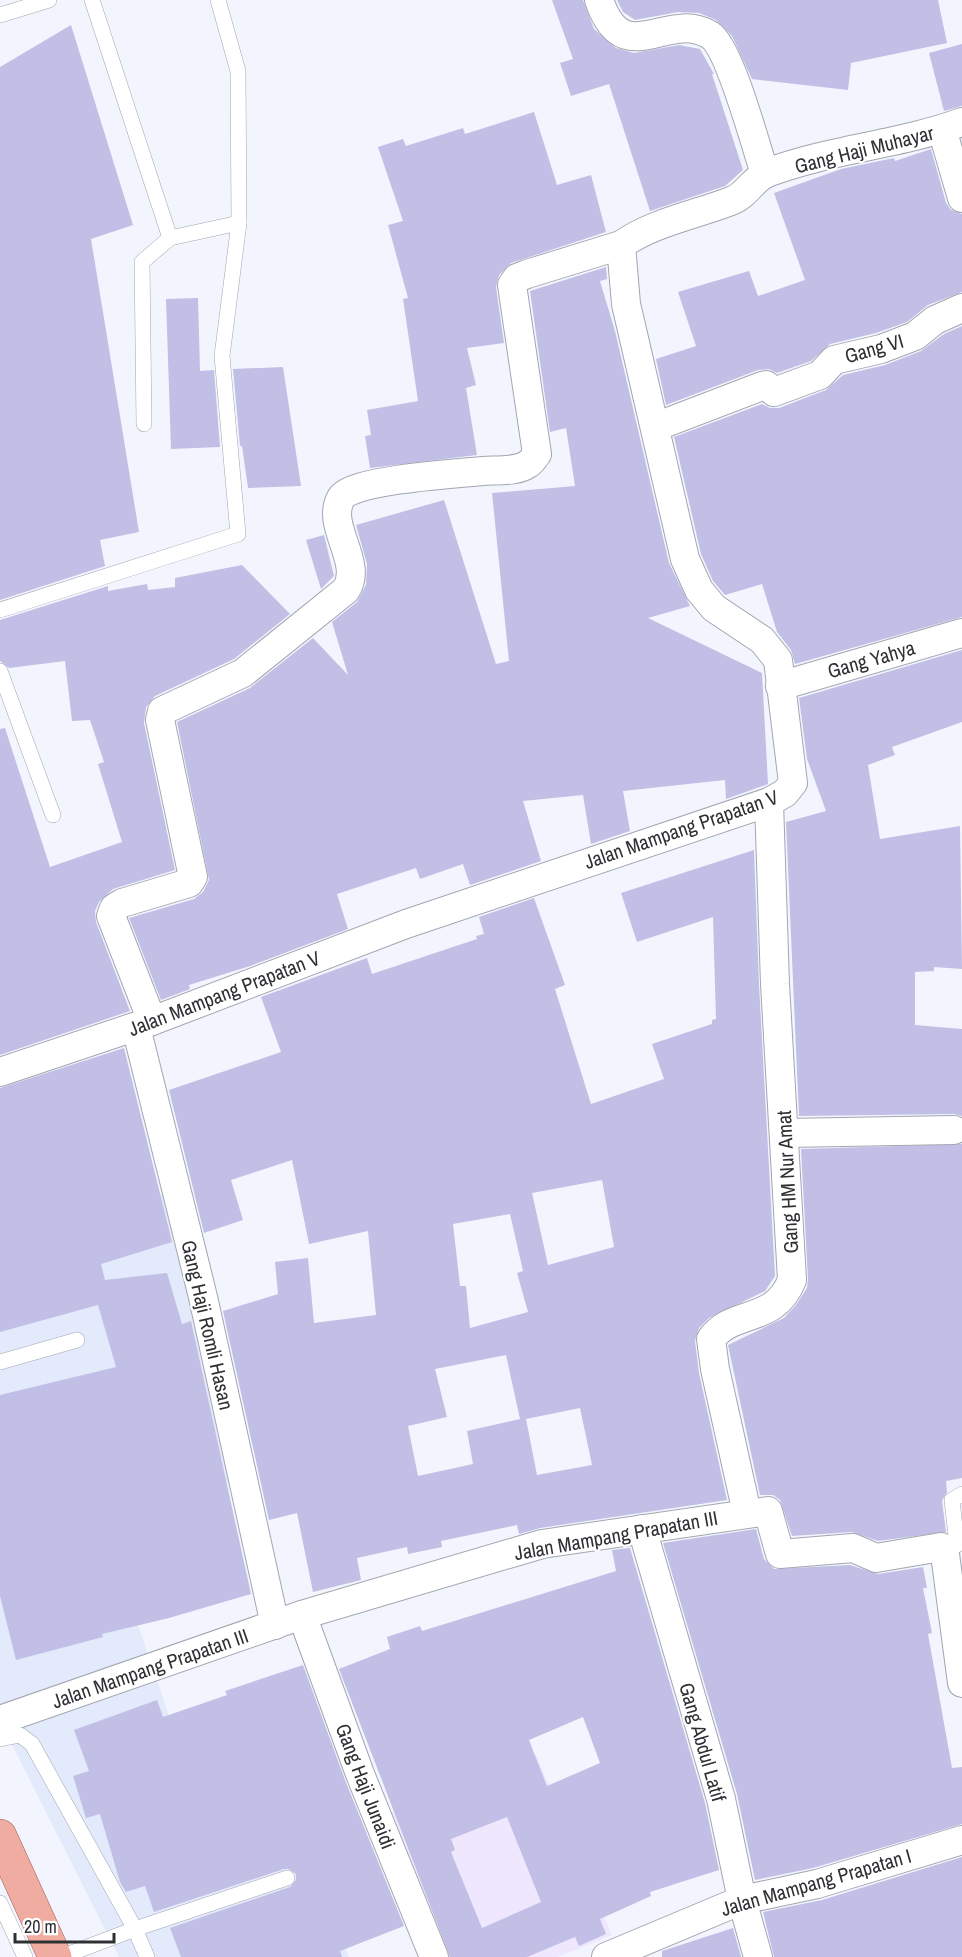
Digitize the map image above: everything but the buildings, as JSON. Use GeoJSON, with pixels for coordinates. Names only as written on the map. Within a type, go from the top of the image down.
{"type":"FeatureCollection","features":[{"type":"Feature","properties":{"kind":"main road"},"geometry":{"type":"LineString","coordinates":[[0,1836],[55,1957]]}},
{"type":"Feature","properties":{"kind":"street"},"geometry":{"type":"LineString","coordinates":[[598,0],[604,16],[620,33],[630,38],[692,29],[711,36],[725,53],[765,174],[735,200],[638,233],[621,245]]}},
{"type":"Feature","properties":{"kind":"street"},"geometry":{"type":"LineString","coordinates":[[952,126],[962,198]]}},
{"type":"Feature","properties":{"kind":"street","name":"Gang Haji Muhayar"},"geometry":{"type":"LineString","coordinates":[[765,174],[861,146],[952,126]]}},
{"type":"Feature","properties":{"kind":"street","name":"Jalan Mampang Prapatan V"},"geometry":{"type":"LineString","coordinates":[[0,1072],[144,1024],[405,924],[769,802],[785,793],[793,783],[778,660],[762,640],[714,608],[699,590],[686,559],[626,304],[621,245]]}},
{"type":"Feature","properties":{"kind":"street","name":"Gang Haji Romli Hasan"},"geometry":{"type":"LineString","coordinates":[[275,1625],[144,1024],[111,916],[114,908],[122,903],[189,883],[193,877],[160,720],[162,711],[243,673],[346,590],[352,573],[337,510],[342,496],[356,486],[518,468],[529,464],[537,454],[512,285],[517,278],[527,274],[621,245]]}},
{"type":"Feature","properties":{"kind":"street","name":"Gang VI"},"geometry":{"type":"LineString","coordinates":[[655,427],[762,386],[766,385],[774,392],[820,375],[834,360],[915,336],[935,320],[962,308]]}},
{"type":"Feature","properties":{"kind":"street","name":"Gang Yahya"},"geometry":{"type":"LineString","coordinates":[[780,686],[962,633]]}},
{"type":"Feature","properties":{"kind":"street","name":"Gang HM Nur Amat"},"geometry":{"type":"LineString","coordinates":[[747,1513],[715,1370],[711,1339],[725,1327],[773,1306],[786,1297],[792,1280],[775,984],[769,802]]}},
{"type":"Feature","properties":{"kind":"street"},"geometry":{"type":"LineString","coordinates":[[785,1134],[954,1130]]}},
{"type":"Feature","properties":{"kind":"street","name":"Jalan Mampang Prapatan III"},"geometry":{"type":"LineString","coordinates":[[0,1720],[302,1615],[542,1544],[768,1511],[780,1554],[853,1548],[873,1558],[940,1547],[945,1554],[962,1683]]}},
{"type":"Feature","properties":{"kind":"street","name":"Gang Abdul Latif"},"geometry":{"type":"LineString","coordinates":[[642,1528],[721,1799],[741,1900],[758,1957]]}},
{"type":"Feature","properties":{"kind":"street"},"geometry":{"type":"LineString","coordinates":[[957,1545],[962,1582]]}},
{"type":"Feature","properties":{"kind":"street","name":"Gang Haji Junaidi"},"geometry":{"type":"LineString","coordinates":[[302,1615],[360,1774],[434,1957]]}},
{"type":"Feature","properties":{"kind":"street","name":"Jalan Mampang Prapatan I"},"geometry":{"type":"LineString","coordinates":[[606,1957],[741,1900],[817,1884],[962,1840]]}},
{"type":"Feature","properties":{"kind":"lane"},"geometry":{"type":"LineString","coordinates":[[0,15],[49,0]]}},
{"type":"Feature","properties":{"kind":"lane"},"geometry":{"type":"LineString","coordinates":[[92,0],[170,238]]}},
{"type":"Feature","properties":{"kind":"lane"},"geometry":{"type":"LineString","coordinates":[[0,610],[237,534],[222,356],[239,222],[238,71],[218,0]]}},
{"type":"Feature","properties":{"kind":"lane"},"geometry":{"type":"LineString","coordinates":[[144,424],[142,262],[170,238],[239,222]]}},
{"type":"Feature","properties":{"kind":"lane"},"geometry":{"type":"LineString","coordinates":[[0,671],[53,815]]}},
{"type":"Feature","properties":{"kind":"lane"},"geometry":{"type":"LineString","coordinates":[[0,1362],[77,1340]]}},
{"type":"Feature","properties":{"kind":"lane"},"geometry":{"type":"LineString","coordinates":[[957,1545],[952,1500],[962,1494]]}},
{"type":"Feature","properties":{"kind":"lane"},"geometry":{"type":"LineString","coordinates":[[0,1739],[20,1735],[32,1744],[135,1929],[147,1957]]}},
{"type":"Feature","properties":{"kind":"lane"},"geometry":{"type":"LineString","coordinates":[[61,1957],[135,1929],[287,1878]]}},
{"type":"Feature","properties":{"kind":"lane"},"geometry":{"type":"LineString","coordinates":[[0,1903],[25,1957]]}},
{"type":"Feature","properties":{"kind":"shaded area"},"geometry":{"type":"Polygon","coordinates":[[[166,1193],[234,1481],[100,1513],[195,1792],[283,1764],[349,1957],[119,1957],[0,1721],[0,1247],[166,1193]]]}},
{"type":"Feature","properties":{"kind":"shaded area"},"geometry":{"type":"Polygon","coordinates":[[[536,1755],[612,1935],[558,1957],[439,1957],[382,1816],[536,1755]]]}}]}
